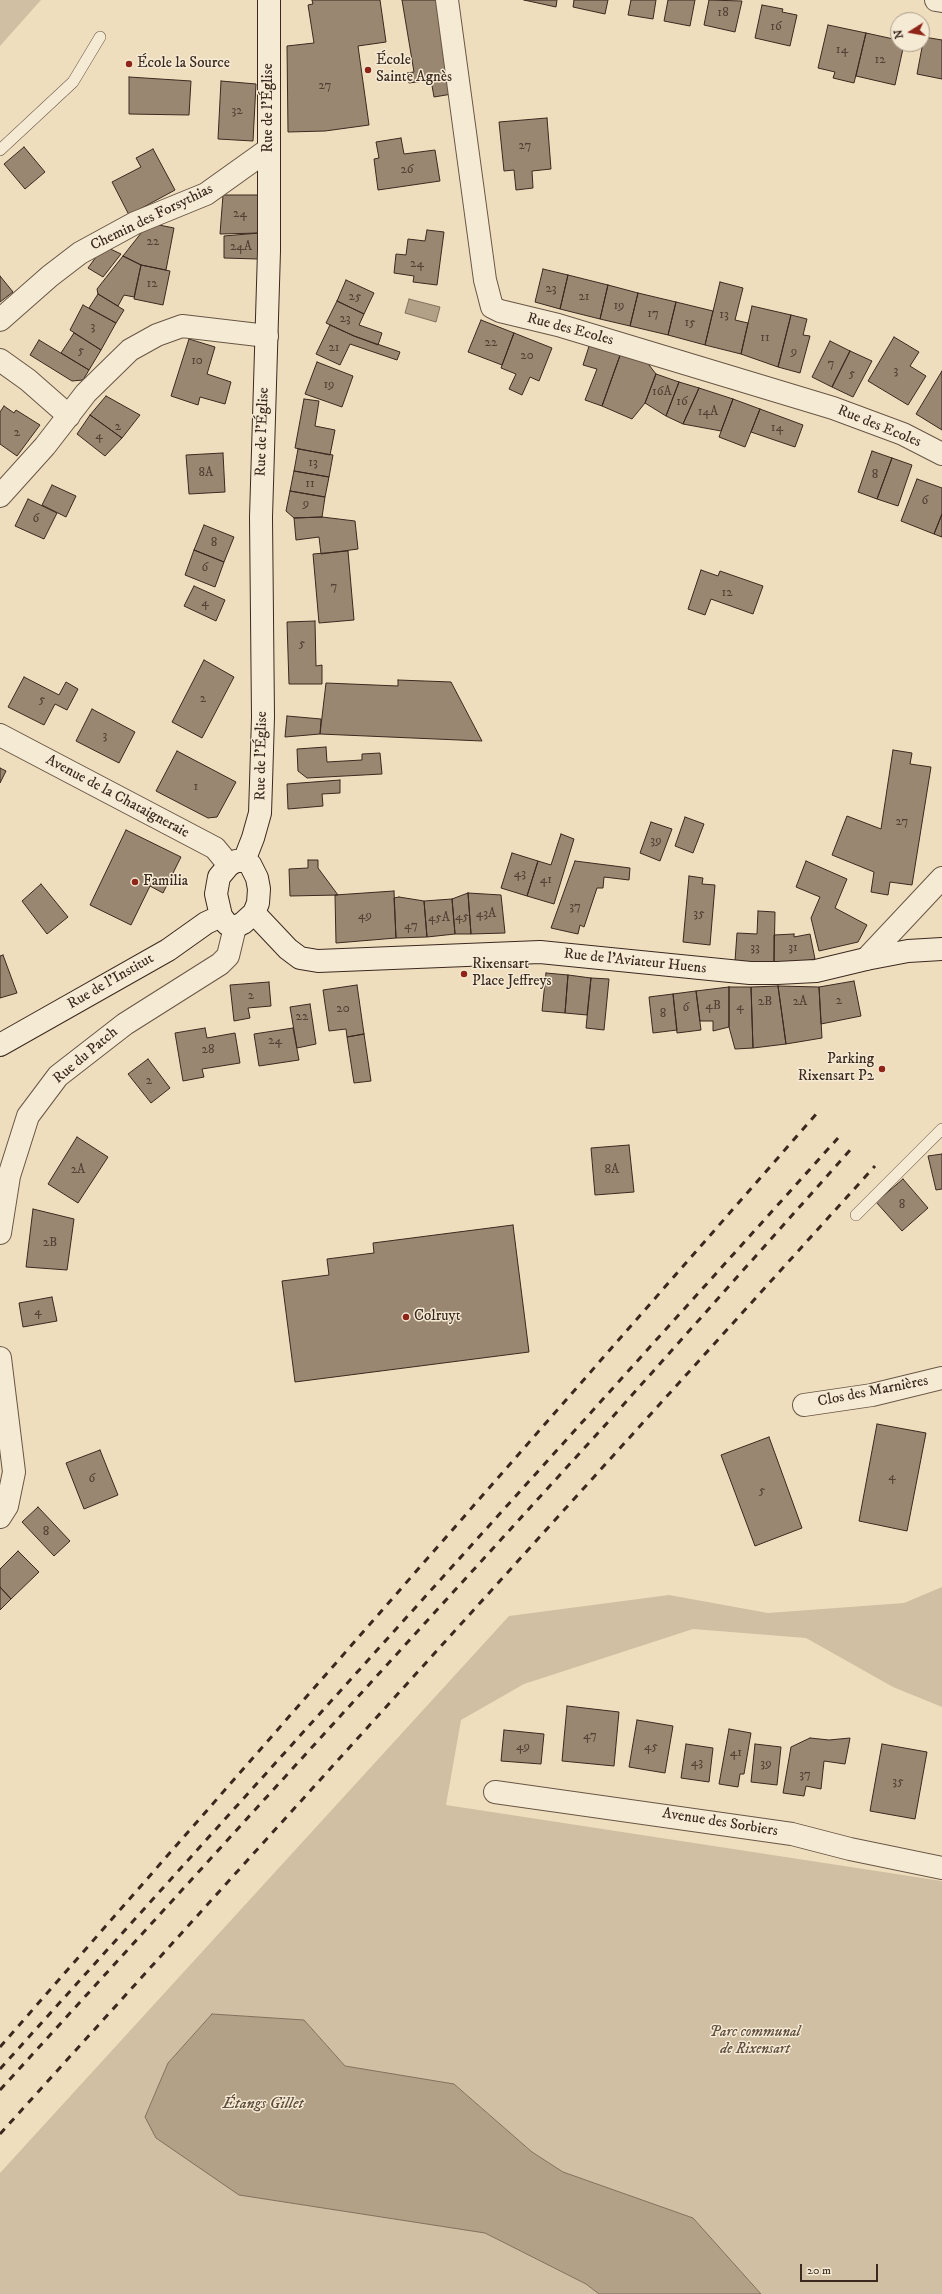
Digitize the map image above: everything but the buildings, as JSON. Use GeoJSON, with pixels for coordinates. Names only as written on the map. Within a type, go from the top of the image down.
{"type":"FeatureCollection","features":[{"type":"Feature","properties":{"kind":"street","name":"Rue de l'Église"},"geometry":{"type":"LineString","coordinates":[[236,863],[253,838],[260,813],[263,717],[261,517],[267,336],[270,149],[269,0]]}},
{"type":"Feature","properties":{"kind":"street","name":"Rue des Ecoles"},"geometry":{"type":"LineString","coordinates":[[447,0],[484,273],[492,307],[500,311],[558,325],[833,408],[903,434],[942,454]]}},
{"type":"Feature","properties":{"kind":"street"},"geometry":{"type":"LineString","coordinates":[[936,0],[942,1]]}},
{"type":"Feature","properties":{"kind":"street","name":"Chemin des Forsythias"},"geometry":{"type":"LineString","coordinates":[[0,320],[50,276],[80,253],[135,223],[206,194],[270,149]]}},
{"type":"Feature","properties":{"kind":"street"},"geometry":{"type":"LineString","coordinates":[[0,496],[69,416],[86,393],[130,350],[157,335],[182,326],[267,336]]}},
{"type":"Feature","properties":{"kind":"street"},"geometry":{"type":"LineString","coordinates":[[0,360],[28,380],[69,416]]}},
{"type":"Feature","properties":{"kind":"street","name":"Avenue de la Chataigneraie"},"geometry":{"type":"LineString","coordinates":[[0,735],[215,848],[236,863]]}},
{"type":"Feature","properties":{"kind":"street"},"geometry":{"type":"LineString","coordinates":[[236,863],[250,864],[257,878],[258,903],[254,913],[243,923],[228,921],[216,894],[219,878],[236,863]]}},
{"type":"Feature","properties":{"kind":"street"},"geometry":{"type":"LineString","coordinates":[[866,959],[942,878]]}},
{"type":"Feature","properties":{"kind":"street","name":"Rue de l'Aviateur Huens"},"geometry":{"type":"LineString","coordinates":[[254,913],[300,958],[318,961],[540,952],[756,973],[816,971],[866,959],[908,952],[942,949]]}},
{"type":"Feature","properties":{"kind":"street","name":"Rue de l'Institut"},"geometry":{"type":"LineString","coordinates":[[0,1046],[168,950],[206,923],[228,921]]}},
{"type":"Feature","properties":{"kind":"street","name":"Rue du Patch"},"geometry":{"type":"LineString","coordinates":[[0,1233],[9,1176],[28,1116],[58,1076],[125,1024],[220,964],[228,956],[228,921]]}},
{"type":"Feature","properties":{"kind":"street"},"geometry":{"type":"LineString","coordinates":[[0,1358],[14,1472],[7,1506],[0,1517]]}},
{"type":"Feature","properties":{"kind":"street","name":"Clos des Marnières"},"geometry":{"type":"LineString","coordinates":[[804,1405],[872,1395],[942,1378]]}},
{"type":"Feature","properties":{"kind":"street","name":"Avenue des Sorbiers"},"geometry":{"type":"LineString","coordinates":[[495,1792],[792,1834],[850,1849],[942,1868]]}},
{"type":"Feature","properties":{"kind":"lane"},"geometry":{"type":"LineString","coordinates":[[0,150],[73,82],[100,37]]}},
{"type":"Feature","properties":{"kind":"lane"},"geometry":{"type":"LineString","coordinates":[[856,1215],[942,1129]]}},
{"type":"Feature","properties":{"kind":"green space"},"geometry":{"type":"Polygon","coordinates":[[[0,0],[41,0],[0,46],[0,0]]]}},
{"type":"Feature","properties":{"kind":"green space","name":"Parc communal de Rixensart"},"geometry":{"type":"Polygon","coordinates":[[[942,1587],[942,1707],[893,1687],[806,1638],[693,1629],[524,1684],[461,1720],[446,1805],[942,1881],[942,2294],[761,2294],[693,2218],[563,2172],[532,2152],[454,2084],[345,2066],[304,2020],[212,2014],[168,2063],[145,2117],[239,2195],[485,2233],[586,2284],[599,2294],[0,2294],[0,2173],[509,1616],[669,1595],[768,1613],[904,1603],[942,1587]]]}},
{"type":"Feature","properties":{"kind":"water"},"geometry":{"type":"Polygon","coordinates":[[[409,299],[440,307],[436,322],[405,313],[409,299]]]}},
{"type":"Feature","properties":{"kind":"water","name":"Étangs Gillet"},"geometry":{"type":"Polygon","coordinates":[[[212,2014],[304,2020],[345,2066],[454,2084],[532,2152],[563,2172],[693,2218],[761,2294],[599,2294],[586,2284],[485,2233],[239,2195],[156,2138],[145,2117],[168,2063],[212,2014]]]}},
{"type":"Feature","properties":{"kind":"railway"},"geometry":{"type":"LineString","coordinates":[[0,2047],[818,1112]]}},
{"type":"Feature","properties":{"kind":"railway"},"geometry":{"type":"LineString","coordinates":[[0,2069],[838,1138]]}},
{"type":"Feature","properties":{"kind":"railway"},"geometry":{"type":"LineString","coordinates":[[0,2090],[608,1422],[852,1148]]}},
{"type":"Feature","properties":{"kind":"railway"},"geometry":{"type":"LineString","coordinates":[[0,2134],[875,1166]]}},
{"type":"Feature","properties":{"kind":"place","name":"École la Source"},"geometry":{"type":"Point","coordinates":[129,64]}},
{"type":"Feature","properties":{"kind":"place","name":"École Sainte Agnès"},"geometry":{"type":"Point","coordinates":[368,70]}},
{"type":"Feature","properties":{"kind":"place","name":"Familia"},"geometry":{"type":"Point","coordinates":[135,882]}},
{"type":"Feature","properties":{"kind":"place","name":"Rixensart Place Jeffreys"},"geometry":{"type":"Point","coordinates":[464,974]}},
{"type":"Feature","properties":{"kind":"place","name":"Parking Rixensart P2"},"geometry":{"type":"Point","coordinates":[882,1069]}},
{"type":"Feature","properties":{"kind":"place","name":"Colruyt"},"geometry":{"type":"Point","coordinates":[406,1317]}}]}
